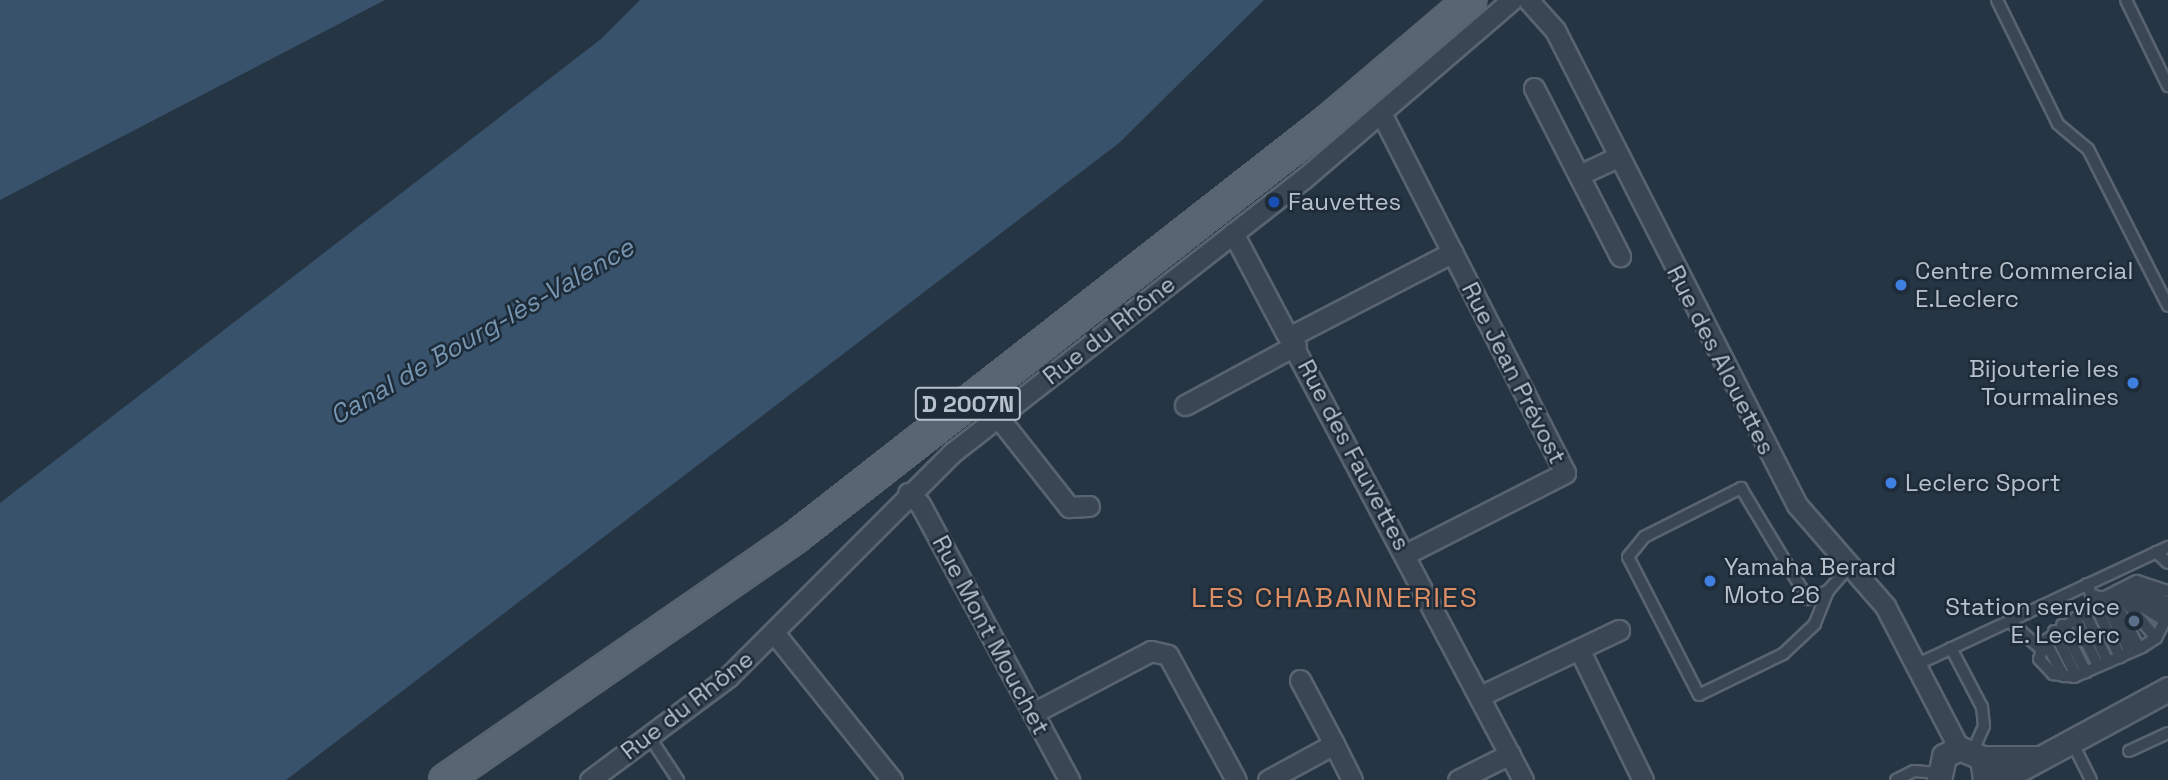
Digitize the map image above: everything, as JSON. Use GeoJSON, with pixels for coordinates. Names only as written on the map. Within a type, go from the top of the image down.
{"type":"FeatureCollection","features":[{"type":"Feature","properties":{"kind":"main road","name":"D 2007N"},"geometry":{"type":"LineString","coordinates":[[445,780],[807,528],[1328,121],[1470,0]]}},
{"type":"Feature","properties":{"kind":"street","name":"Rue du Rhône"},"geometry":{"type":"LineString","coordinates":[[590,780],[775,634],[908,493],[998,417],[1381,113],[1512,0]]}},
{"type":"Feature","properties":{"kind":"street","name":"Rue des Alouettes"},"geometry":{"type":"LineString","coordinates":[[1528,0],[1555,30],[1797,505],[1885,606],[1918,664],[1932,707]]}},
{"type":"Feature","properties":{"kind":"street"},"geometry":{"type":"LineString","coordinates":[[1534,88],[1620,256]]}},
{"type":"Feature","properties":{"kind":"street","name":"Rue Jean Prévost"},"geometry":{"type":"LineString","coordinates":[[1381,113],[1565,473],[1406,554]]}},
{"type":"Feature","properties":{"kind":"street"},"geometry":{"type":"LineString","coordinates":[[1579,175],[1618,157]]}},
{"type":"Feature","properties":{"kind":"street","name":"Rue des Fauvettes"},"geometry":{"type":"LineString","coordinates":[[1233,233],[1293,340],[1523,780]]}},
{"type":"Feature","properties":{"kind":"street"},"geometry":{"type":"LineString","coordinates":[[1185,405],[1293,340],[1453,252]]}},
{"type":"Feature","properties":{"kind":"street"},"geometry":{"type":"LineString","coordinates":[[998,417],[1069,507],[1089,506]]}},
{"type":"Feature","properties":{"kind":"street","name":"Rue Mont Mouchet"},"geometry":{"type":"LineString","coordinates":[[908,493],[920,504],[1069,780]]}},
{"type":"Feature","properties":{"kind":"street"},"geometry":{"type":"LineString","coordinates":[[1480,696],[1619,630]]}},
{"type":"Feature","properties":{"kind":"street"},"geometry":{"type":"LineString","coordinates":[[775,634],[892,780]]}},
{"type":"Feature","properties":{"kind":"street"},"geometry":{"type":"LineString","coordinates":[[1579,649],[1643,780]]}},
{"type":"Feature","properties":{"kind":"street"},"geometry":{"type":"LineString","coordinates":[[1033,713],[1151,651],[1168,656],[1236,780]]}},
{"type":"Feature","properties":{"kind":"street"},"geometry":{"type":"LineString","coordinates":[[1300,680],[1352,780]]}},
{"type":"Feature","properties":{"kind":"street"},"geometry":{"type":"LineString","coordinates":[[2000,780],[2168,689]]}},
{"type":"Feature","properties":{"kind":"street"},"geometry":{"type":"LineString","coordinates":[[1932,707],[1975,759]]}},
{"type":"Feature","properties":{"kind":"street"},"geometry":{"type":"LineString","coordinates":[[1932,707],[1938,775],[1975,759],[2038,758]]}},
{"type":"Feature","properties":{"kind":"street"},"geometry":{"type":"LineString","coordinates":[[1268,780],[1334,744]]}},
{"type":"Feature","properties":{"kind":"street"},"geometry":{"type":"LineString","coordinates":[[1458,780],[1510,754]]}},
{"type":"Feature","properties":{"kind":"lane"},"geometry":{"type":"LineString","coordinates":[[1997,0],[2058,124],[2088,149],[2168,306]]}},
{"type":"Feature","properties":{"kind":"lane"},"geometry":{"type":"LineString","coordinates":[[2126,0],[2168,86]]}},
{"type":"Feature","properties":{"kind":"lane"},"geometry":{"type":"LineString","coordinates":[[1828,591],[1808,599],[1741,488],[1644,537],[1628,557],[1699,695],[1783,654],[1815,624],[1828,591],[1850,566]]}},
{"type":"Feature","properties":{"kind":"lane"},"geometry":{"type":"LineString","coordinates":[[2044,645],[2058,628],[2080,615],[2156,552],[2168,547]]}},
{"type":"Feature","properties":{"kind":"lane"},"geometry":{"type":"LineString","coordinates":[[2156,552],[2168,563]]}},
{"type":"Feature","properties":{"kind":"lane"},"geometry":{"type":"LineString","coordinates":[[1918,664],[2010,621],[2109,592],[2168,591]]}},
{"type":"Feature","properties":{"kind":"lane"},"geometry":{"type":"LineString","coordinates":[[2109,592],[2168,603]]}},
{"type":"Feature","properties":{"kind":"lane"},"geometry":{"type":"LineString","coordinates":[[2109,592],[2164,625]]}},
{"type":"Feature","properties":{"kind":"lane"},"geometry":{"type":"LineString","coordinates":[[2109,592],[2164,625]]}},
{"type":"Feature","properties":{"kind":"lane"},"geometry":{"type":"LineString","coordinates":[[2109,592],[2129,652]]}},
{"type":"Feature","properties":{"kind":"lane"},"geometry":{"type":"LineString","coordinates":[[2109,592],[2129,652]]}},
{"type":"Feature","properties":{"kind":"lane"},"geometry":{"type":"LineString","coordinates":[[2080,615],[2108,662]]}},
{"type":"Feature","properties":{"kind":"lane"},"geometry":{"type":"LineString","coordinates":[[2080,615],[2098,666]]}},
{"type":"Feature","properties":{"kind":"lane"},"geometry":{"type":"LineString","coordinates":[[2010,621],[2044,645],[2064,676],[2081,674],[2129,652],[2164,625]]}},
{"type":"Feature","properties":{"kind":"lane"},"geometry":{"type":"LineString","coordinates":[[2058,628],[2081,674]]}},
{"type":"Feature","properties":{"kind":"lane"},"geometry":{"type":"LineString","coordinates":[[1951,648],[1982,707],[1984,726],[1975,759]]}},
{"type":"Feature","properties":{"kind":"lane"},"geometry":{"type":"LineString","coordinates":[[2129,751],[2168,733]]}},
{"type":"Feature","properties":{"kind":"lane"},"geometry":{"type":"LineString","coordinates":[[649,736],[678,780]]}},
{"type":"Feature","properties":{"kind":"lane"},"geometry":{"type":"LineString","coordinates":[[2071,741],[2091,780]]}},
{"type":"Feature","properties":{"kind":"lane"},"geometry":{"type":"LineString","coordinates":[[1896,780],[1914,771],[1938,775]]}},
{"type":"Feature","properties":{"kind":"water"},"geometry":{"type":"Polygon","coordinates":[[[0,0],[385,0],[0,200],[0,0]]]}},
{"type":"Feature","properties":{"kind":"water","name":"Canal de Bourg-lès-Valence"},"geometry":{"type":"Polygon","coordinates":[[[640,0],[1264,0],[1119,143],[286,780],[0,780],[0,503],[601,39],[640,0]]]}},
{"type":"Feature","properties":{"kind":"place","name":"Fauvettes"},"geometry":{"type":"Point","coordinates":[1274,202]}},
{"type":"Feature","properties":{"kind":"place","name":"Centre Commercial E.Leclerc"},"geometry":{"type":"Point","coordinates":[1901,285]}},
{"type":"Feature","properties":{"kind":"place","name":"Bijouterie les Tourmalines"},"geometry":{"type":"Point","coordinates":[2133,383]}},
{"type":"Feature","properties":{"kind":"place","name":"Leclerc Sport"},"geometry":{"type":"Point","coordinates":[1891,483]}},
{"type":"Feature","properties":{"kind":"place","name":"Yamaha Berard Moto 26"},"geometry":{"type":"Point","coordinates":[1710,581]}},
{"type":"Feature","properties":{"kind":"place","name":"Station service E. Leclerc"},"geometry":{"type":"Point","coordinates":[2134,621]}},
{"type":"Feature","properties":{"kind":"district","name":"LES CHABANNERIES"},"geometry":{"type":"Point","coordinates":[1335,597]}}]}
